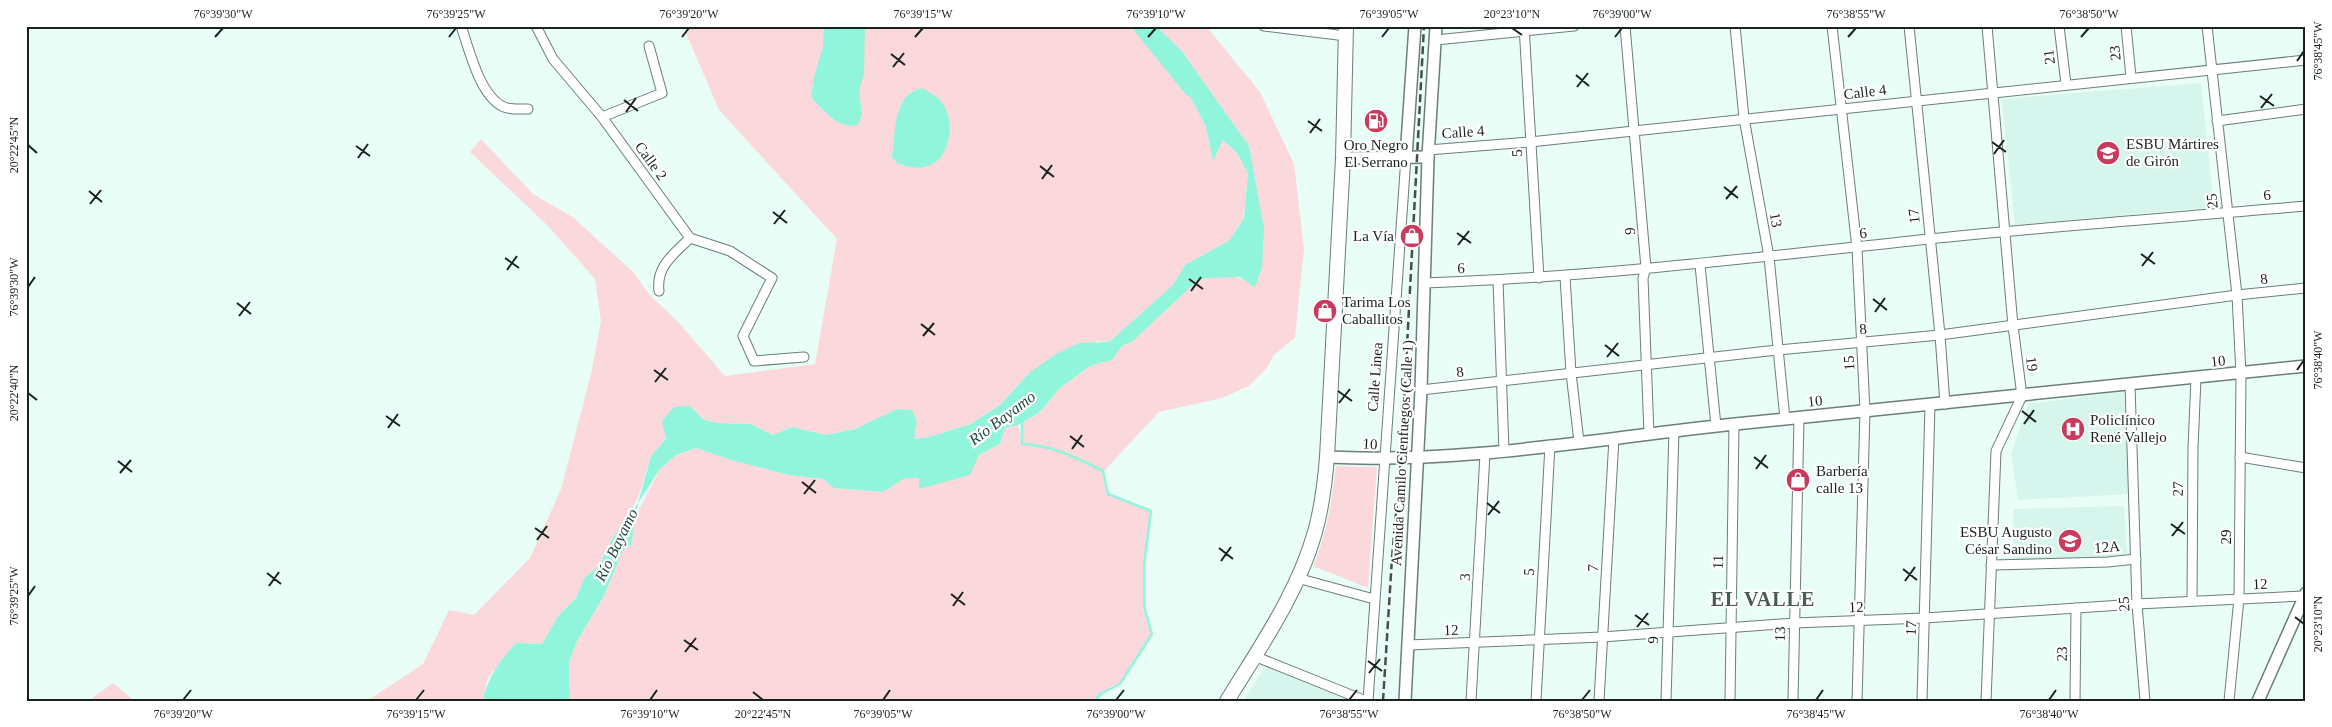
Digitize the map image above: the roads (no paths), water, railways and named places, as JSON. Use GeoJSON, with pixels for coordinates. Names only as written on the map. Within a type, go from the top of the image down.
{"type":"FeatureCollection","features":[{"type":"Feature","properties":{"kind":"main road"},"geometry":{"type":"LineString","coordinates":[[1227,701],[1298,578],[1315,533],[1323,496],[1328,457],[1343,158],[1346,31]]}},
{"type":"Feature","properties":{"kind":"street"},"geometry":{"type":"LineString","coordinates":[[461,26],[480,78],[489,96],[506,108],[528,109]]}},
{"type":"Feature","properties":{"kind":"street","name":"Calle 2"},"geometry":{"type":"LineString","coordinates":[[536,26],[553,59],[602,117],[690,238]]}},
{"type":"Feature","properties":{"kind":"street"},"geometry":{"type":"LineString","coordinates":[[1264,26],[1346,31]]}},
{"type":"Feature","properties":{"kind":"street","name":"Calle Linea"},"geometry":{"type":"LineString","coordinates":[[1367,701],[1415,26]]}},
{"type":"Feature","properties":{"kind":"street","name":"Avenida Camilo Cienfuegos (Calle 1)"},"geometry":{"type":"LineString","coordinates":[[1405,701],[1422,390],[1428,153],[1436,26]]}},
{"type":"Feature","properties":{"kind":"street"},"geometry":{"type":"LineString","coordinates":[[1436,40],[1524,29],[1574,26]]}},
{"type":"Feature","properties":{"kind":"street","name":"9"},"geometry":{"type":"LineString","coordinates":[[1625,26],[1636,130],[1646,268],[1642,278],[1649,434]]}},
{"type":"Feature","properties":{"kind":"street","name":"13"},"geometry":{"type":"LineString","coordinates":[[1735,26],[1744,118],[1769,257],[1785,419]]}},
{"type":"Feature","properties":{"kind":"street","name":"15"},"geometry":{"type":"LineString","coordinates":[[1832,26],[1857,248],[1865,411],[1857,701]]}},
{"type":"Feature","properties":{"kind":"street","name":"17"},"geometry":{"type":"LineString","coordinates":[[1909,26],[1940,335],[1944,404]]}},
{"type":"Feature","properties":{"kind":"street","name":"19"},"geometry":{"type":"LineString","coordinates":[[1987,26],[2013,326],[2022,396]]}},
{"type":"Feature","properties":{"kind":"street","name":"21"},"geometry":{"type":"LineString","coordinates":[[2059,26],[2066,84]]}},
{"type":"Feature","properties":{"kind":"street","name":"23"},"geometry":{"type":"LineString","coordinates":[[2126,26],[2131,77]]}},
{"type":"Feature","properties":{"kind":"street","name":"25"},"geometry":{"type":"LineString","coordinates":[[2207,26],[2237,295],[2241,374]]}},
{"type":"Feature","properties":{"kind":"street","name":"5"},"geometry":{"type":"LineString","coordinates":[[1524,29],[1539,278]]}},
{"type":"Feature","properties":{"kind":"street"},"geometry":{"type":"LineString","coordinates":[[602,117],[662,93],[648,46]]}},
{"type":"Feature","properties":{"kind":"street","name":"Calle 4"},"geometry":{"type":"LineString","coordinates":[[1343,158],[1406,157],[1744,118],[1841,110],[2131,77],[2306,60]]}},
{"type":"Feature","properties":{"kind":"street"},"geometry":{"type":"LineString","coordinates":[[2217,121],[2306,109]]}},
{"type":"Feature","properties":{"kind":"street","name":"6"},"geometry":{"type":"LineString","coordinates":[[1424,283],[1565,277],[1646,268],[1700,265],[1930,239],[2306,206]]}},
{"type":"Feature","properties":{"kind":"street"},"geometry":{"type":"LineString","coordinates":[[659,291],[657,279],[660,270],[690,238],[730,251],[772,278],[743,336],[754,362],[804,357]]}},
{"type":"Feature","properties":{"kind":"street"},"geometry":{"type":"LineString","coordinates":[[1700,265],[1716,426]]}},
{"type":"Feature","properties":{"kind":"street"},"geometry":{"type":"LineString","coordinates":[[1565,277],[1571,373],[1579,442]]}},
{"type":"Feature","properties":{"kind":"street"},"geometry":{"type":"LineString","coordinates":[[1498,280],[1504,452]]}},
{"type":"Feature","properties":{"kind":"street","name":"8"},"geometry":{"type":"LineString","coordinates":[[1422,390],[1571,373],[1645,367],[1777,350],[1940,335],[2237,295],[2306,288]]}},
{"type":"Feature","properties":{"kind":"street","name":"10"},"geometry":{"type":"LineString","coordinates":[[1328,457],[1384,460],[1485,454],[1734,424],[2306,366]]}},
{"type":"Feature","properties":{"kind":"street","name":"29"},"geometry":{"type":"LineString","coordinates":[[2228,701],[2239,598],[2241,374]]}},
{"type":"Feature","properties":{"kind":"street","name":"27"},"geometry":{"type":"LineString","coordinates":[[2192,601],[2193,448],[2196,378]]}},
{"type":"Feature","properties":{"kind":"street","name":"25"},"geometry":{"type":"LineString","coordinates":[[2130,385],[2137,604],[2145,701]]}},
{"type":"Feature","properties":{"kind":"street"},"geometry":{"type":"LineString","coordinates":[[1986,701],[1996,451],[2022,396]]}},
{"type":"Feature","properties":{"kind":"street","name":"17"},"geometry":{"type":"LineString","coordinates":[[1922,701],[1930,405]]}},
{"type":"Feature","properties":{"kind":"street","name":"13"},"geometry":{"type":"LineString","coordinates":[[1793,701],[1799,418]]}},
{"type":"Feature","properties":{"kind":"street","name":"11"},"geometry":{"type":"LineString","coordinates":[[1730,701],[1734,424]]}},
{"type":"Feature","properties":{"kind":"street","name":"9"},"geometry":{"type":"LineString","coordinates":[[1666,701],[1674,431]]}},
{"type":"Feature","properties":{"kind":"street","name":"7"},"geometry":{"type":"LineString","coordinates":[[1600,701],[1614,438]]}},
{"type":"Feature","properties":{"kind":"street","name":"5"},"geometry":{"type":"LineString","coordinates":[[1536,701],[1550,446]]}},
{"type":"Feature","properties":{"kind":"street","name":"3"},"geometry":{"type":"LineString","coordinates":[[1472,701],[1485,454]]}},
{"type":"Feature","properties":{"kind":"street"},"geometry":{"type":"LineString","coordinates":[[2240,457],[2306,468]]}},
{"type":"Feature","properties":{"kind":"street","name":"12A"},"geometry":{"type":"LineString","coordinates":[[1991,565],[2108,562],[2136,559]]}},
{"type":"Feature","properties":{"kind":"street"},"geometry":{"type":"LineString","coordinates":[[1298,578],[1374,599]]}},
{"type":"Feature","properties":{"kind":"street"},"geometry":{"type":"LineString","coordinates":[[2258,701],[2305,595]]}},
{"type":"Feature","properties":{"kind":"street","name":"12"},"geometry":{"type":"LineString","coordinates":[[1408,645],[1602,637],[1794,623],[1925,618],[2305,595]]}},
{"type":"Feature","properties":{"kind":"street","name":"23"},"geometry":{"type":"LineString","coordinates":[[2075,701],[2076,608]]}},
{"type":"Feature","properties":{"kind":"street"},"geometry":{"type":"LineString","coordinates":[[1254,656],[1367,701]]}},
{"type":"Feature","properties":{"kind":"water"},"geometry":{"type":"Polygon","coordinates":[[[824,26],[865,26],[864,74],[859,90],[862,115],[858,125],[844,125],[838,122],[826,113],[811,97],[814,77],[823,47],[824,26]]]}},
{"type":"Feature","properties":{"kind":"water"},"geometry":{"type":"Polygon","coordinates":[[[1148,26],[1156,26],[1181,50],[1249,146],[1264,228],[1262,268],[1255,287],[1240,277],[1206,278],[1196,282],[1132,342],[1122,346],[1112,360],[1090,366],[1060,388],[1040,412],[1018,425],[1005,428],[1000,444],[979,455],[970,475],[919,489],[919,478],[905,478],[883,492],[834,488],[823,479],[789,475],[731,460],[696,448],[676,455],[660,469],[638,503],[651,456],[666,439],[662,421],[674,407],[690,406],[704,420],[718,423],[751,424],[773,435],[792,427],[826,435],[855,429],[897,409],[912,410],[917,421],[914,439],[929,437],[971,424],[1001,404],[1029,373],[1056,354],[1079,343],[1109,342],[1173,285],[1185,265],[1230,240],[1244,218],[1248,173],[1237,153],[1223,140],[1213,161],[1206,127],[1166,49],[1148,26]]]}},
{"type":"Feature","properties":{"kind":"water"},"geometry":{"type":"Polygon","coordinates":[[[923,88],[937,98],[945,107],[950,127],[946,148],[941,157],[934,163],[922,168],[898,164],[892,157],[897,115],[906,98],[913,91],[923,88]]]}},
{"type":"Feature","properties":{"kind":"water"},"geometry":{"type":"Polygon","coordinates":[[[638,503],[631,545],[623,550],[604,596],[576,643],[569,663],[570,701],[499,701],[483,698],[496,669],[516,643],[542,644],[559,615],[576,598],[585,577],[599,566],[612,539],[638,503]]]}},
{"type":"Feature","properties":{"kind":"waterway","name":"Río Bayamo"},"geometry":{"type":"LineString","coordinates":[[1140,26],[1191,89]]}},
{"type":"Feature","properties":{"kind":"waterway"},"geometry":{"type":"LineString","coordinates":[[1022,421],[1022,444],[1054,450],[1103,471],[1108,494],[1151,511],[1144,565],[1144,606],[1152,634],[1120,684],[1102,693],[1094,701]]}},
{"type":"Feature","properties":{"kind":"railway"},"geometry":{"type":"LineString","coordinates":[[1383,701],[1392,558],[1401,459],[1424,26]]}},
{"type":"Feature","properties":{"kind":"place","name":"Oro Negro El Serrano"},"geometry":{"type":"Point","coordinates":[1376,121]}},
{"type":"Feature","properties":{"kind":"place","name":"ESBU Mártires de Girón"},"geometry":{"type":"Point","coordinates":[2108,153]}},
{"type":"Feature","properties":{"kind":"place","name":"La Vía"},"geometry":{"type":"Point","coordinates":[1412,236]}},
{"type":"Feature","properties":{"kind":"place","name":"Tarima Los Caballitos"},"geometry":{"type":"Point","coordinates":[1325,311]}},
{"type":"Feature","properties":{"kind":"place","name":"Policlínico René Vallejo"},"geometry":{"type":"Point","coordinates":[2073,429]}},
{"type":"Feature","properties":{"kind":"place","name":"Barbería calle 13"},"geometry":{"type":"Point","coordinates":[1798,480]}},
{"type":"Feature","properties":{"kind":"place","name":"ESBU Augusto César Sandino"},"geometry":{"type":"Point","coordinates":[2070,541]}},
{"type":"Feature","properties":{"kind":"district","name":"EL VALLE"},"geometry":{"type":"Point","coordinates":[1763,599]}}]}
